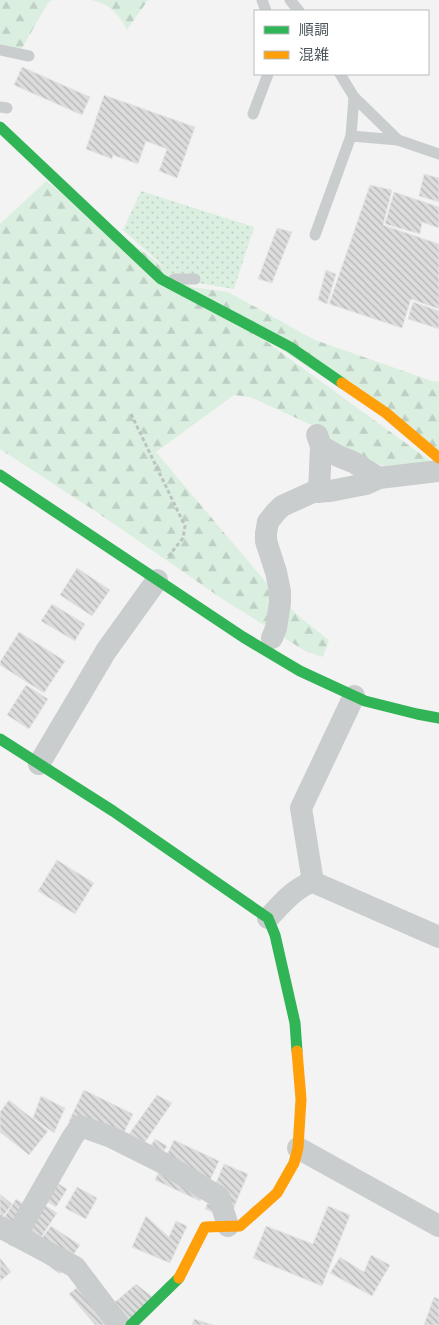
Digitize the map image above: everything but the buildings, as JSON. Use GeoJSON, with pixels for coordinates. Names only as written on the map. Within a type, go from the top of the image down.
{"type":"FeatureCollection","features":[{"type":"Feature","properties":{"kind":"street"},"geometry":{"type":"LineString","coordinates":[[0,127],[161,280],[290,347],[386,412],[439,458]]}},
{"type":"Feature","properties":{"kind":"street"},"geometry":{"type":"LineString","coordinates":[[319,492],[319,440],[338,456],[353,462],[379,478]]}},
{"type":"Feature","properties":{"kind":"street"},"geometry":{"type":"LineString","coordinates":[[272,638],[276,628],[280,591],[266,541],[266,533],[268,522],[275,513],[282,506],[313,492],[330,491],[366,484],[379,478],[439,470]]}},
{"type":"Feature","properties":{"kind":"street"},"geometry":{"type":"LineString","coordinates":[[0,475],[160,572],[243,637],[300,672],[365,701],[439,718]]}},
{"type":"Feature","properties":{"kind":"street"},"geometry":{"type":"LineString","coordinates":[[39,764],[106,651],[160,572]]}},
{"type":"Feature","properties":{"kind":"street"},"geometry":{"type":"LineString","coordinates":[[313,882],[301,808],[354,696]]}},
{"type":"Feature","properties":{"kind":"street"},"geometry":{"type":"LineString","coordinates":[[0,739],[112,810],[268,918],[276,935],[295,1023],[301,1100],[298,1148],[294,1163],[277,1193],[240,1226],[205,1227],[178,1280],[131,1325]]}},
{"type":"Feature","properties":{"kind":"street"},"geometry":{"type":"LineString","coordinates":[[268,918],[291,895],[313,882]]}},
{"type":"Feature","properties":{"kind":"street"},"geometry":{"type":"LineString","coordinates":[[313,882],[439,938]]}},
{"type":"Feature","properties":{"kind":"street"},"geometry":{"type":"LineString","coordinates":[[119,1325],[75,1268],[8,1231],[80,1126],[111,1137],[163,1163],[219,1197],[228,1226]]}},
{"type":"Feature","properties":{"kind":"street"},"geometry":{"type":"LineString","coordinates":[[298,1148],[439,1226]]}},
{"type":"Feature","properties":{"kind":"lane"},"geometry":{"type":"LineString","coordinates":[[290,0],[298,10]]}},
{"type":"Feature","properties":{"kind":"lane"},"geometry":{"type":"LineString","coordinates":[[0,50],[29,56]]}},
{"type":"Feature","properties":{"kind":"lane"},"geometry":{"type":"LineString","coordinates":[[253,114],[268,75]]}},
{"type":"Feature","properties":{"kind":"lane"},"geometry":{"type":"LineString","coordinates":[[341,75],[354,97],[398,140]]}},
{"type":"Feature","properties":{"kind":"lane"},"geometry":{"type":"LineString","coordinates":[[315,235],[351,136],[354,97]]}},
{"type":"Feature","properties":{"kind":"lane"},"geometry":{"type":"LineString","coordinates":[[351,136],[398,140],[439,154]]}},
{"type":"Feature","properties":{"kind":"lane"},"geometry":{"type":"LineString","coordinates":[[161,280],[195,278]]}},
{"type":"Feature","properties":{"kind":"path"},"geometry":{"type":"LineString","coordinates":[[131,414],[185,526],[183,538],[160,572]]}},
{"type":"Feature","properties":{"kind":"green space"},"geometry":{"type":"Polygon","coordinates":[[[0,0],[53,0],[48,3],[21,50],[0,47],[0,0]]]}},
{"type":"Feature","properties":{"kind":"green space"},"geometry":{"type":"Polygon","coordinates":[[[91,0],[148,0],[127,30],[113,10],[97,1],[91,0]]]}},
{"type":"Feature","properties":{"kind":"green space"},"geometry":{"type":"Polygon","coordinates":[[[46,181],[433,463],[391,468],[355,458],[318,428],[250,397],[234,395],[156,452],[275,593],[301,618],[329,640],[323,657],[305,651],[221,598],[98,513],[0,449],[0,224],[46,181]]]}},
{"type":"Feature","properties":{"kind":"green space"},"geometry":{"type":"Polygon","coordinates":[[[141,191],[254,227],[234,289],[179,280],[123,230],[141,191]]]}},
{"type":"Feature","properties":{"kind":"green space"},"geometry":{"type":"Polygon","coordinates":[[[183,286],[228,292],[315,340],[439,382],[439,452],[183,286]]]}},
{"type":"Feature","properties":{"kind":"traffic: fast"},"geometry":{"type":"LineString","coordinates":[[0,127],[161,279],[290,347],[342,383]]}},
{"type":"Feature","properties":{"kind":"traffic: fast"},"geometry":{"type":"LineString","coordinates":[[0,475],[243,637],[300,671],[365,701],[439,718]]}},
{"type":"Feature","properties":{"kind":"traffic: fast"},"geometry":{"type":"LineString","coordinates":[[0,739],[113,811],[268,918],[275,935],[295,1023],[297,1051]]}},
{"type":"Feature","properties":{"kind":"traffic: fast"},"geometry":{"type":"LineString","coordinates":[[131,1325],[179,1278]]}},
{"type":"Feature","properties":{"kind":"traffic: slow"},"geometry":{"type":"LineString","coordinates":[[342,383],[386,413],[439,458]]}},
{"type":"Feature","properties":{"kind":"traffic: slow"},"geometry":{"type":"LineString","coordinates":[[179,1278],[205,1227],[240,1226],[277,1193],[294,1163],[298,1148],[301,1099],[297,1051]]}}]}
